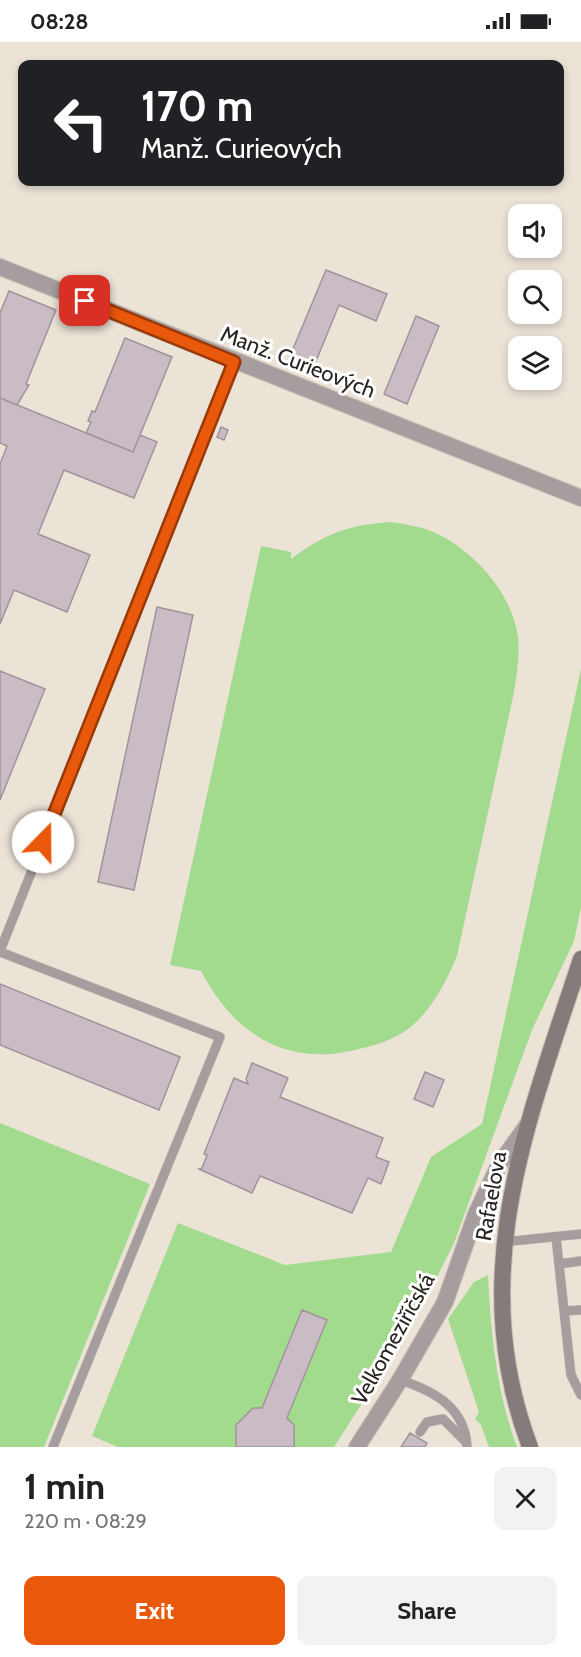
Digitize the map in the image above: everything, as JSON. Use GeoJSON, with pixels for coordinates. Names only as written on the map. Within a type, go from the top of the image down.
{"type":"FeatureCollection","features":[{"type":"Feature","properties":{"kind":"main road","name":"Rafaelova"},"geometry":{"type":"LineString","coordinates":[[530,1447],[511,1382],[506,1348],[503,1242],[508,1202],[528,1124],[581,959]]}},
{"type":"Feature","properties":{"kind":"street","name":"Manž. Curieových"},"geometry":{"type":"LineString","coordinates":[[0,267],[234,362],[581,498]]}},
{"type":"Feature","properties":{"kind":"street","name":"Velkomeziříčská"},"geometry":{"type":"LineString","coordinates":[[357,1447],[400,1380],[445,1302],[476,1214],[499,1165],[528,1124]]}},
{"type":"Feature","properties":{"kind":"lane"},"geometry":{"type":"LineString","coordinates":[[53,1447],[220,1037],[0,952],[234,362]]}},
{"type":"Feature","properties":{"kind":"lane"},"geometry":{"type":"LineString","coordinates":[[503,1242],[581,1234]]}},
{"type":"Feature","properties":{"kind":"lane"},"geometry":{"type":"LineString","coordinates":[[556,1237],[571,1375],[581,1395]]}},
{"type":"Feature","properties":{"kind":"lane"},"geometry":{"type":"LineString","coordinates":[[559,1263],[581,1262]]}},
{"type":"Feature","properties":{"kind":"lane"},"geometry":{"type":"LineString","coordinates":[[564,1311],[581,1310]]}},
{"type":"Feature","properties":{"kind":"lane"},"geometry":{"type":"LineString","coordinates":[[570,1361],[581,1360]]}},
{"type":"Feature","properties":{"kind":"lane"},"geometry":{"type":"LineString","coordinates":[[400,1380],[442,1397],[461,1420],[467,1445]]}},
{"type":"Feature","properties":{"kind":"lane"},"geometry":{"type":"LineString","coordinates":[[420,1432],[428,1422],[443,1419],[467,1445]]}},
{"type":"Feature","properties":{"kind":"green space"},"geometry":{"type":"Polygon","coordinates":[[[390,522],[431,531],[461,548],[475,560],[499,588],[508,604],[518,637],[514,692],[457,956],[444,984],[420,1018],[396,1036],[363,1048],[336,1053],[311,1054],[288,1050],[267,1042],[230,1013],[201,971],[170,965],[261,546],[291,552],[291,559],[337,532],[390,522]]]}},
{"type":"Feature","properties":{"kind":"green space"},"geometry":{"type":"Polygon","coordinates":[[[581,669],[581,907],[574,941],[532,1030],[454,1243],[415,1321],[334,1447],[294,1447],[294,1425],[287,1418],[327,1320],[302,1310],[262,1408],[253,1408],[236,1425],[236,1447],[118,1447],[92,1436],[178,1223],[285,1265],[391,1252],[431,1157],[482,1124],[581,669]]]}},
{"type":"Feature","properties":{"kind":"green space"},"geometry":{"type":"Polygon","coordinates":[[[0,1123],[150,1184],[44,1447],[0,1447],[0,1123]]]}},
{"type":"Feature","properties":{"kind":"green space"},"geometry":{"type":"Polygon","coordinates":[[[488,1275],[499,1384],[517,1447],[489,1447],[481,1425],[475,1419],[479,1412],[448,1319],[474,1282],[488,1275]]]}},
{"type":"Feature","properties":{"kind":"building"},"geometry":{"type":"Polygon","coordinates":[[[326,270],[387,294],[376,321],[339,305],[314,366],[290,356],[326,270]]]}},
{"type":"Feature","properties":{"kind":"building"},"geometry":{"type":"Polygon","coordinates":[[[9,291],[56,310],[26,384],[29,385],[17,405],[0,398],[0,313],[9,291]]]}},
{"type":"Feature","properties":{"kind":"building"},"geometry":{"type":"Polygon","coordinates":[[[416,316],[439,326],[407,404],[384,394],[416,316]]]}},
{"type":"Feature","properties":{"kind":"building"},"geometry":{"type":"Polygon","coordinates":[[[125,338],[172,357],[133,452],[86,433],[91,422],[88,421],[92,411],[95,412],[125,338]]]}},
{"type":"Feature","properties":{"kind":"building"},"geometry":{"type":"Polygon","coordinates":[[[0,398],[133,452],[140,435],[157,442],[134,498],[64,470],[38,534],[90,555],[67,612],[14,590],[0,624],[0,464],[7,446],[0,443],[0,398]]]}},
{"type":"Feature","properties":{"kind":"building"},"geometry":{"type":"Polygon","coordinates":[[[221,427],[228,430],[224,440],[217,437],[221,427]]]}},
{"type":"Feature","properties":{"kind":"building"},"geometry":{"type":"Polygon","coordinates":[[[157,607],[193,615],[134,890],[98,882],[157,607]]]}},
{"type":"Feature","properties":{"kind":"building"},"geometry":{"type":"Polygon","coordinates":[[[0,671],[45,689],[0,800],[0,671]]]}},
{"type":"Feature","properties":{"kind":"building"},"geometry":{"type":"Polygon","coordinates":[[[0,984],[180,1057],[159,1110],[0,1045],[0,984]]]}},
{"type":"Feature","properties":{"kind":"building"},"geometry":{"type":"Polygon","coordinates":[[[252,1063],[288,1078],[280,1097],[383,1138],[376,1157],[389,1162],[381,1184],[368,1178],[352,1213],[260,1176],[252,1193],[199,1169],[202,1168],[207,1155],[204,1154],[234,1078],[248,1084],[246,1079],[252,1063]]]}},
{"type":"Feature","properties":{"kind":"building"},"geometry":{"type":"Polygon","coordinates":[[[425,1072],[444,1080],[433,1107],[414,1099],[425,1072]]]}},
{"type":"Feature","properties":{"kind":"building"},"geometry":{"type":"Polygon","coordinates":[[[302,1310],[327,1320],[287,1418],[294,1425],[294,1447],[236,1447],[236,1425],[253,1408],[262,1408],[302,1310]]]}},
{"type":"Feature","properties":{"kind":"building"},"geometry":{"type":"Polygon","coordinates":[[[410,1433],[427,1443],[425,1447],[401,1447],[410,1433]]]}},
{"type":"Feature","properties":{"kind":"route"},"geometry":{"type":"LineString","coordinates":[[43,842],[234,362],[85,301]]}}]}
